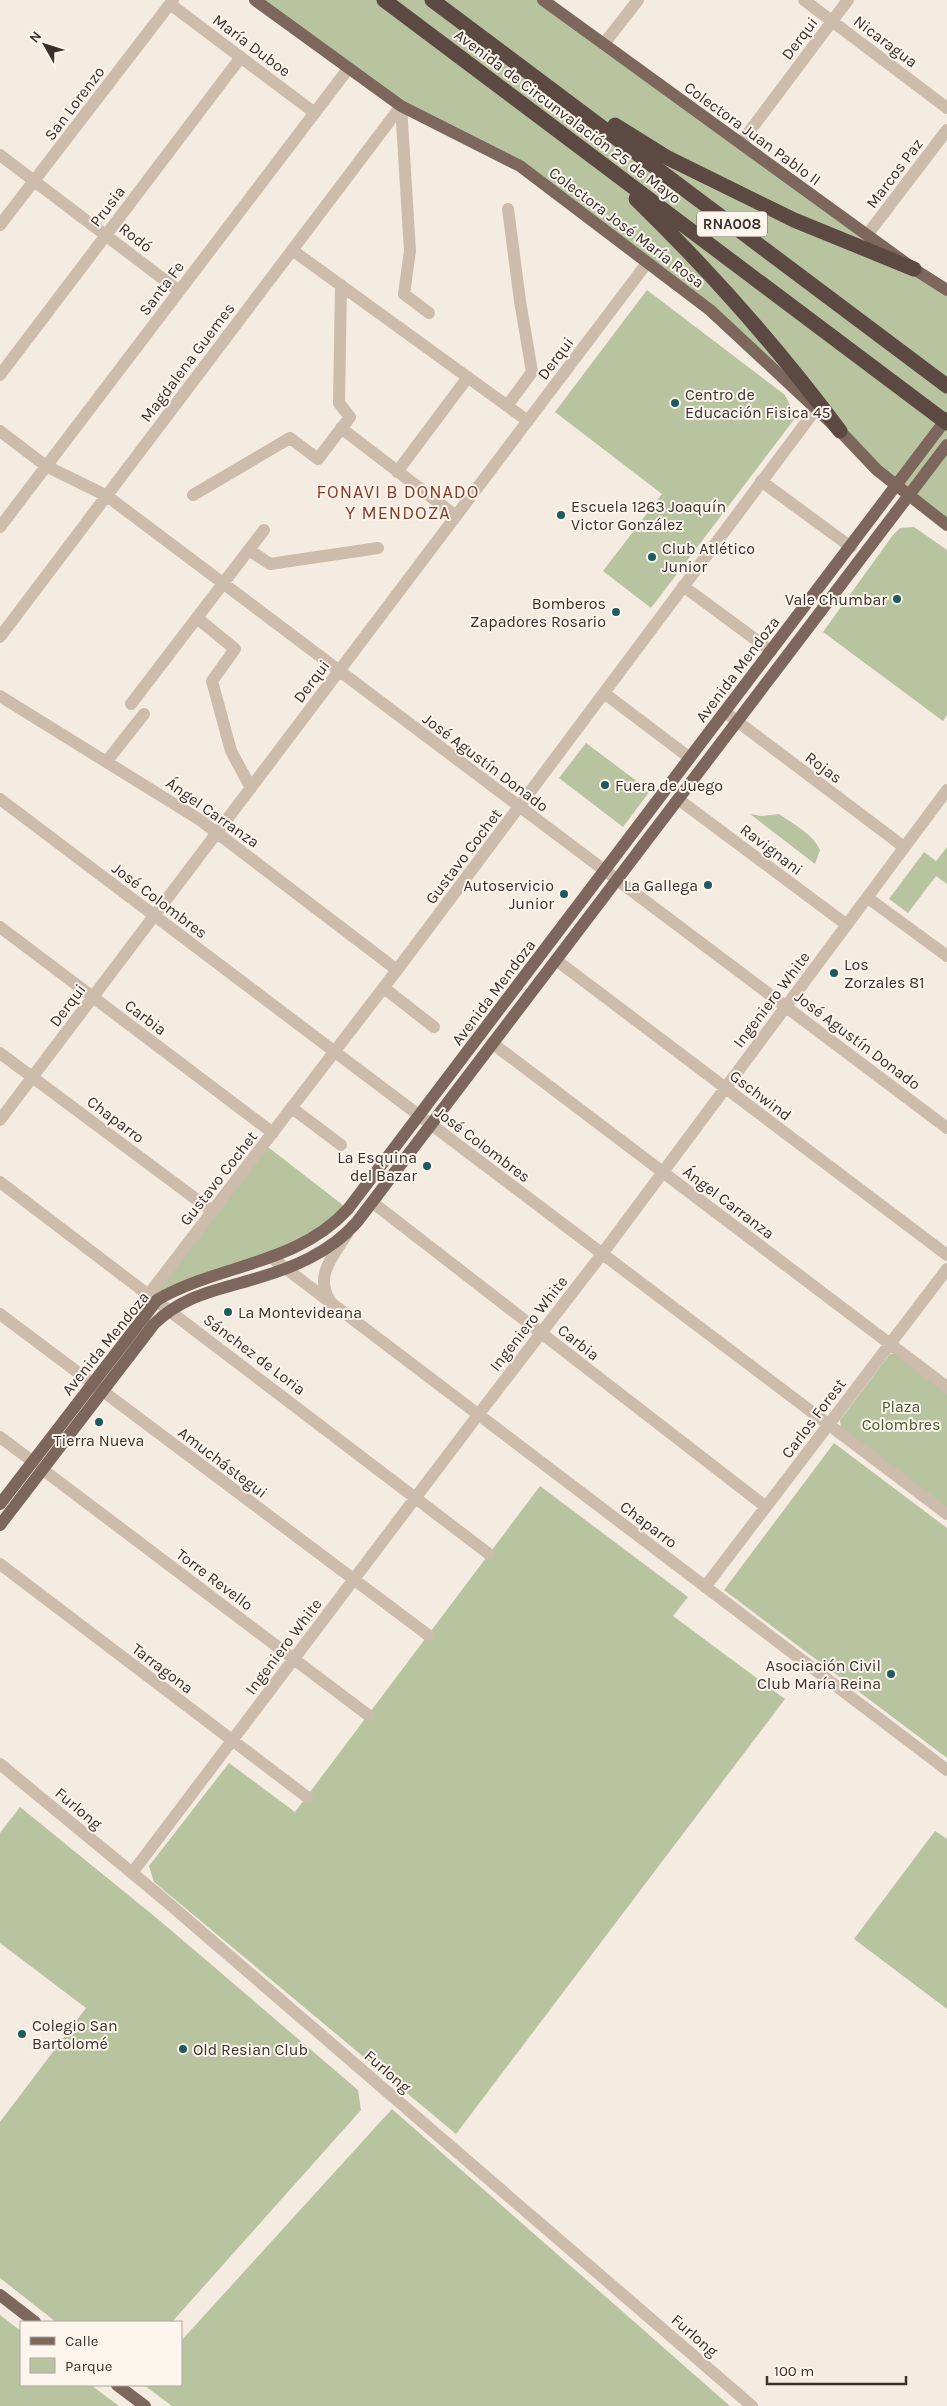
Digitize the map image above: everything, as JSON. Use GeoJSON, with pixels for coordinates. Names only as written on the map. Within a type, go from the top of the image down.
{"type":"FeatureCollection","features":[{"type":"Feature","properties":{"kind":"highway","name":"Avenida de Circunvalación 25 de Mayo"},"geometry":{"type":"LineString","coordinates":[[384,0],[947,423]]}},
{"type":"Feature","properties":{"kind":"highway","name":"Avenida de Circunvalación 25 de Mayo"},"geometry":{"type":"LineString","coordinates":[[432,0],[945,384]]}},
{"type":"Feature","properties":{"kind":"highway"},"geometry":{"type":"LineString","coordinates":[[521,65],[668,158],[794,220],[914,269]]}},
{"type":"Feature","properties":{"kind":"highway"},"geometry":{"type":"LineString","coordinates":[[590,154],[689,254],[799,375],[840,431]]}},
{"type":"Feature","properties":{"kind":"main road","name":"Colectora José María Rosa"},"geometry":{"type":"LineString","coordinates":[[255,0],[401,106],[520,166],[710,310],[840,431],[896,487],[947,525]]}},
{"type":"Feature","properties":{"kind":"main road","name":"Colectora Juan Pablo II"},"geometry":{"type":"LineString","coordinates":[[543,0],[914,269],[947,290]]}},
{"type":"Feature","properties":{"kind":"main road","name":"Avenida Mendoza"},"geometry":{"type":"LineString","coordinates":[[0,1525],[38,1465],[96,1388],[153,1297],[204,1277],[272,1258],[318,1236],[337,1221],[419,1116],[947,418]]}},
{"type":"Feature","properties":{"kind":"main road","name":"Avenida Mendoza"},"geometry":{"type":"LineString","coordinates":[[96,1388],[169,1309],[215,1289],[254,1279],[307,1260],[331,1246],[348,1233],[947,444]]}},
{"type":"Feature","properties":{"kind":"main road"},"geometry":{"type":"LineString","coordinates":[[787,631],[799,640]]}},
{"type":"Feature","properties":{"kind":"main road","name":"Avenida Mendoza"},"geometry":{"type":"LineString","coordinates":[[0,1504],[38,1465]]}},
{"type":"Feature","properties":{"kind":"main road"},"geometry":{"type":"LineString","coordinates":[[0,2295],[34,2321]]}},
{"type":"Feature","properties":{"kind":"main road"},"geometry":{"type":"LineString","coordinates":[[118,2386],[145,2406]]}},
{"type":"Feature","properties":{"kind":"street"},"geometry":{"type":"LineString","coordinates":[[604,45],[638,0]]}},
{"type":"Feature","properties":{"kind":"street","name":"Nicaragua"},"geometry":{"type":"LineString","coordinates":[[804,0],[833,20],[947,108]]}},
{"type":"Feature","properties":{"kind":"street","name":"Derqui"},"geometry":{"type":"LineString","coordinates":[[740,144],[848,0]]}},
{"type":"Feature","properties":{"kind":"street","name":"María Duboe"},"geometry":{"type":"LineString","coordinates":[[171,2],[315,113]]}},
{"type":"Feature","properties":{"kind":"street","name":"San Lorenzo"},"geometry":{"type":"LineString","coordinates":[[0,225],[171,2]]}},
{"type":"Feature","properties":{"kind":"street","name":"Prusia"},"geometry":{"type":"LineString","coordinates":[[0,376],[241,57]]}},
{"type":"Feature","properties":{"kind":"street","name":"Santa Fe"},"geometry":{"type":"LineString","coordinates":[[0,527],[348,69]]}},
{"type":"Feature","properties":{"kind":"street"},"geometry":{"type":"LineString","coordinates":[[401,106],[410,251],[404,294],[429,313]]}},
{"type":"Feature","properties":{"kind":"street","name":"Magdalena Guemes"},"geometry":{"type":"LineString","coordinates":[[0,637],[401,106]]}},
{"type":"Feature","properties":{"kind":"street","name":"Marcos Paz"},"geometry":{"type":"LineString","coordinates":[[868,235],[947,130]]}},
{"type":"Feature","properties":{"kind":"street","name":"Rodó"},"geometry":{"type":"LineString","coordinates":[[0,155],[179,291]]}},
{"type":"Feature","properties":{"kind":"street"},"geometry":{"type":"LineString","coordinates":[[507,406],[532,372],[520,301],[508,209]]}},
{"type":"Feature","properties":{"kind":"street"},"geometry":{"type":"LineString","coordinates":[[292,250],[528,421]]}},
{"type":"Feature","properties":{"kind":"street","name":"Derqui"},"geometry":{"type":"LineString","coordinates":[[0,1120],[648,263]]}},
{"type":"Feature","properties":{"kind":"street"},"geometry":{"type":"LineString","coordinates":[[193,495],[290,438],[318,459],[350,417],[339,403],[341,285]]}},
{"type":"Feature","properties":{"kind":"street"},"geometry":{"type":"LineString","coordinates":[[397,472],[468,377]]}},
{"type":"Feature","properties":{"kind":"street","name":"Gustavo Cochet"},"geometry":{"type":"LineString","coordinates":[[153,1297],[212,1211],[384,988],[816,409]]}},
{"type":"Feature","properties":{"kind":"street"},"geometry":{"type":"LineString","coordinates":[[341,428],[456,516]]}},
{"type":"Feature","properties":{"kind":"street","name":"José Agustín Donado"},"geometry":{"type":"LineString","coordinates":[[0,431],[46,466],[107,496],[604,872],[787,1006],[947,1128]]}},
{"type":"Feature","properties":{"kind":"street"},"geometry":{"type":"LineString","coordinates":[[761,481],[851,547]]}},
{"type":"Feature","properties":{"kind":"street"},"geometry":{"type":"LineString","coordinates":[[131,704],[264,530]]}},
{"type":"Feature","properties":{"kind":"street"},"geometry":{"type":"LineString","coordinates":[[249,550],[270,564],[378,548]]}},
{"type":"Feature","properties":{"kind":"street"},"geometry":{"type":"LineString","coordinates":[[683,586],[771,651]]}},
{"type":"Feature","properties":{"kind":"street"},"geometry":{"type":"LineString","coordinates":[[197,618],[235,649],[212,681],[230,752],[251,788]]}},
{"type":"Feature","properties":{"kind":"street"},"geometry":{"type":"LineString","coordinates":[[604,693],[690,758]]}},
{"type":"Feature","properties":{"kind":"street","name":"Ángel Carranza"},"geometry":{"type":"LineString","coordinates":[[0,696],[193,815],[397,970]]}},
{"type":"Feature","properties":{"kind":"street","name":"Rojas"},"geometry":{"type":"LineString","coordinates":[[725,712],[904,847]]}},
{"type":"Feature","properties":{"kind":"street"},"geometry":{"type":"LineString","coordinates":[[107,762],[144,714]]}},
{"type":"Feature","properties":{"kind":"street","name":"Ingeniero White"},"geometry":{"type":"LineString","coordinates":[[132,1873],[540,1332],[602,1254],[947,790]]}},
{"type":"Feature","properties":{"kind":"street","name":"José Colombres"},"geometry":{"type":"LineString","coordinates":[[0,799],[947,1514]]}},
{"type":"Feature","properties":{"kind":"street","name":"Ravignani"},"geometry":{"type":"LineString","coordinates":[[678,799],[847,925]]}},
{"type":"Feature","properties":{"kind":"street"},"geometry":{"type":"LineString","coordinates":[[868,898],[947,956]]}},
{"type":"Feature","properties":{"kind":"street","name":"Carbia"},"geometry":{"type":"LineString","coordinates":[[0,927],[272,1133]]}},
{"type":"Feature","properties":{"kind":"street","name":"Gschwind"},"geometry":{"type":"LineString","coordinates":[[556,960],[947,1255]]}},
{"type":"Feature","properties":{"kind":"street"},"geometry":{"type":"LineString","coordinates":[[384,988],[434,1027]]}},
{"type":"Feature","properties":{"kind":"street","name":"Ángel Carranza"},"geometry":{"type":"LineString","coordinates":[[492,1043],[947,1388]]}},
{"type":"Feature","properties":{"kind":"street","name":"Chaparro"},"geometry":{"type":"LineString","coordinates":[[0,1054],[212,1211]]}},
{"type":"Feature","properties":{"kind":"street"},"geometry":{"type":"LineString","coordinates":[[292,1108],[340,1145]]}},
{"type":"Feature","properties":{"kind":"street","name":"Sánchez de Loria"},"geometry":{"type":"LineString","coordinates":[[0,1182],[489,1554]]}},
{"type":"Feature","properties":{"kind":"street","name":"Carbia"},"geometry":{"type":"LineString","coordinates":[[372,1202],[766,1507]]}},
{"type":"Feature","properties":{"kind":"street"},"geometry":{"type":"LineString","coordinates":[[331,1303],[323,1290],[324,1274],[348,1233]]}},
{"type":"Feature","properties":{"kind":"street","name":"Chaparro"},"geometry":{"type":"LineString","coordinates":[[272,1258],[947,1770]]}},
{"type":"Feature","properties":{"kind":"street","name":"Carlos Forest"},"geometry":{"type":"LineString","coordinates":[[705,1587],[947,1269]]}},
{"type":"Feature","properties":{"kind":"street","name":"Amuchástegui"},"geometry":{"type":"LineString","coordinates":[[0,1314],[96,1388],[428,1635]]}},
{"type":"Feature","properties":{"kind":"street","name":"Torre Revello"},"geometry":{"type":"LineString","coordinates":[[0,1437],[368,1715]]}},
{"type":"Feature","properties":{"kind":"street","name":"Tarragona"},"geometry":{"type":"LineString","coordinates":[[0,1564],[307,1797]]}},
{"type":"Feature","properties":{"kind":"street","name":"Furlong"},"geometry":{"type":"LineString","coordinates":[[0,1764],[132,1873],[752,2406]]}},
{"type":"Feature","properties":{"kind":"green space"},"geometry":{"type":"Polygon","coordinates":[[[255,0],[543,0],[947,290],[947,525],[896,487],[710,310],[520,166],[401,106],[255,0]]]}},
{"type":"Feature","properties":{"kind":"green space","name":"Centro de Educación Fisica 45"},"geometry":{"type":"Polygon","coordinates":[[[647,290],[785,395],[796,417],[651,608],[603,571],[662,494],[555,412],[647,290]]]}},
{"type":"Feature","properties":{"kind":"green space","name":"Vale Chumbar"},"geometry":{"type":"Polygon","coordinates":[[[914,527],[947,550],[947,715],[943,721],[823,632],[893,535],[900,528],[914,527]]]}},
{"type":"Feature","properties":{"kind":"green space","name":"Fuera de Juego"},"geometry":{"type":"Polygon","coordinates":[[[586,743],[650,791],[623,827],[559,778],[586,743]]]}},
{"type":"Feature","properties":{"kind":"green space"},"geometry":{"type":"Polygon","coordinates":[[[750,814],[761,816],[779,814],[802,830],[813,839],[820,850],[815,864],[750,814]]]}},
{"type":"Feature","properties":{"kind":"green space"},"geometry":{"type":"Polygon","coordinates":[[[947,847],[947,884],[936,876],[908,913],[889,899],[924,852],[936,861],[947,847]]]}},
{"type":"Feature","properties":{"kind":"green space"},"geometry":{"type":"Polygon","coordinates":[[[264,1144],[348,1209],[318,1236],[157,1300],[149,1294],[264,1144]]]}},
{"type":"Feature","properties":{"kind":"green space","name":"Plaza Colombres"},"geometry":{"type":"Polygon","coordinates":[[[895,1353],[947,1390],[947,1508],[841,1428],[840,1420],[890,1354],[895,1353]]]}},
{"type":"Feature","properties":{"kind":"green space","name":"Asociación Civil Club María Reina"},"geometry":{"type":"Polygon","coordinates":[[[834,1443],[947,1528],[947,1758],[724,1590],[834,1443]]]}},
{"type":"Feature","properties":{"kind":"green space"},"geometry":{"type":"Polygon","coordinates":[[[540,1486],[688,1597],[673,1616],[785,1699],[456,2134],[154,1882],[149,1866],[229,1763],[295,1812],[540,1486]]]}},
{"type":"Feature","properties":{"kind":"green space","name":"Old Resian Club"},"geometry":{"type":"Polygon","coordinates":[[[20,1807],[159,1920],[358,2090],[361,2110],[173,2321],[55,2321],[0,2278],[0,2122],[86,2008],[0,1943],[0,1833],[20,1807]]]}},
{"type":"Feature","properties":{"kind":"green space"},"geometry":{"type":"Polygon","coordinates":[[[935,1831],[947,1839],[947,2009],[854,1939],[935,1831]]]}},
{"type":"Feature","properties":{"kind":"green space"},"geometry":{"type":"Polygon","coordinates":[[[392,2109],[730,2406],[172,2406],[145,2386],[182,2386],[182,2340],[392,2109]]]}},
{"type":"Feature","properties":{"kind":"green space"},"geometry":{"type":"Polygon","coordinates":[[[0,2315],[20,2330],[20,2386],[92,2386],[119,2406],[0,2406],[0,2315]]]}},
{"type":"Feature","properties":{"kind":"place","name":"Centro de Educación Fisica 45"},"geometry":{"type":"Point","coordinates":[675,403]}},
{"type":"Feature","properties":{"kind":"place","name":"Escuela 1263 Joaquín Victor González"},"geometry":{"type":"Point","coordinates":[561,515]}},
{"type":"Feature","properties":{"kind":"place","name":"Club Atlético Junior"},"geometry":{"type":"Point","coordinates":[652,557]}},
{"type":"Feature","properties":{"kind":"place","name":"Vale Chumbar"},"geometry":{"type":"Point","coordinates":[897,599]}},
{"type":"Feature","properties":{"kind":"place","name":"Bomberos Zapadores Rosario"},"geometry":{"type":"Point","coordinates":[616,612]}},
{"type":"Feature","properties":{"kind":"place","name":"Fuera de Juego"},"geometry":{"type":"Point","coordinates":[605,785]}},
{"type":"Feature","properties":{"kind":"place","name":"La Gallega"},"geometry":{"type":"Point","coordinates":[708,885]}},
{"type":"Feature","properties":{"kind":"place","name":"Autoservicio Junior"},"geometry":{"type":"Point","coordinates":[564,894]}},
{"type":"Feature","properties":{"kind":"place","name":"Los Zorzales 81"},"geometry":{"type":"Point","coordinates":[834,973]}},
{"type":"Feature","properties":{"kind":"place","name":"La Esquina del Bazar"},"geometry":{"type":"Point","coordinates":[427,1166]}},
{"type":"Feature","properties":{"kind":"place","name":"La Montevideana"},"geometry":{"type":"Point","coordinates":[228,1312]}},
{"type":"Feature","properties":{"kind":"place","name":"Tierra Nueva"},"geometry":{"type":"Point","coordinates":[99,1422]}},
{"type":"Feature","properties":{"kind":"place","name":"Asociación Civil Club María Reina"},"geometry":{"type":"Point","coordinates":[891,1674]}},
{"type":"Feature","properties":{"kind":"place","name":"Colegio San Bartolomé"},"geometry":{"type":"Point","coordinates":[22,2034]}},
{"type":"Feature","properties":{"kind":"place","name":"Old Resian Club"},"geometry":{"type":"Point","coordinates":[183,2049]}},
{"type":"Feature","properties":{"kind":"district","name":"FONAVI B DONADO Y MENDOZA"},"geometry":{"type":"Point","coordinates":[398,502]}}]}
